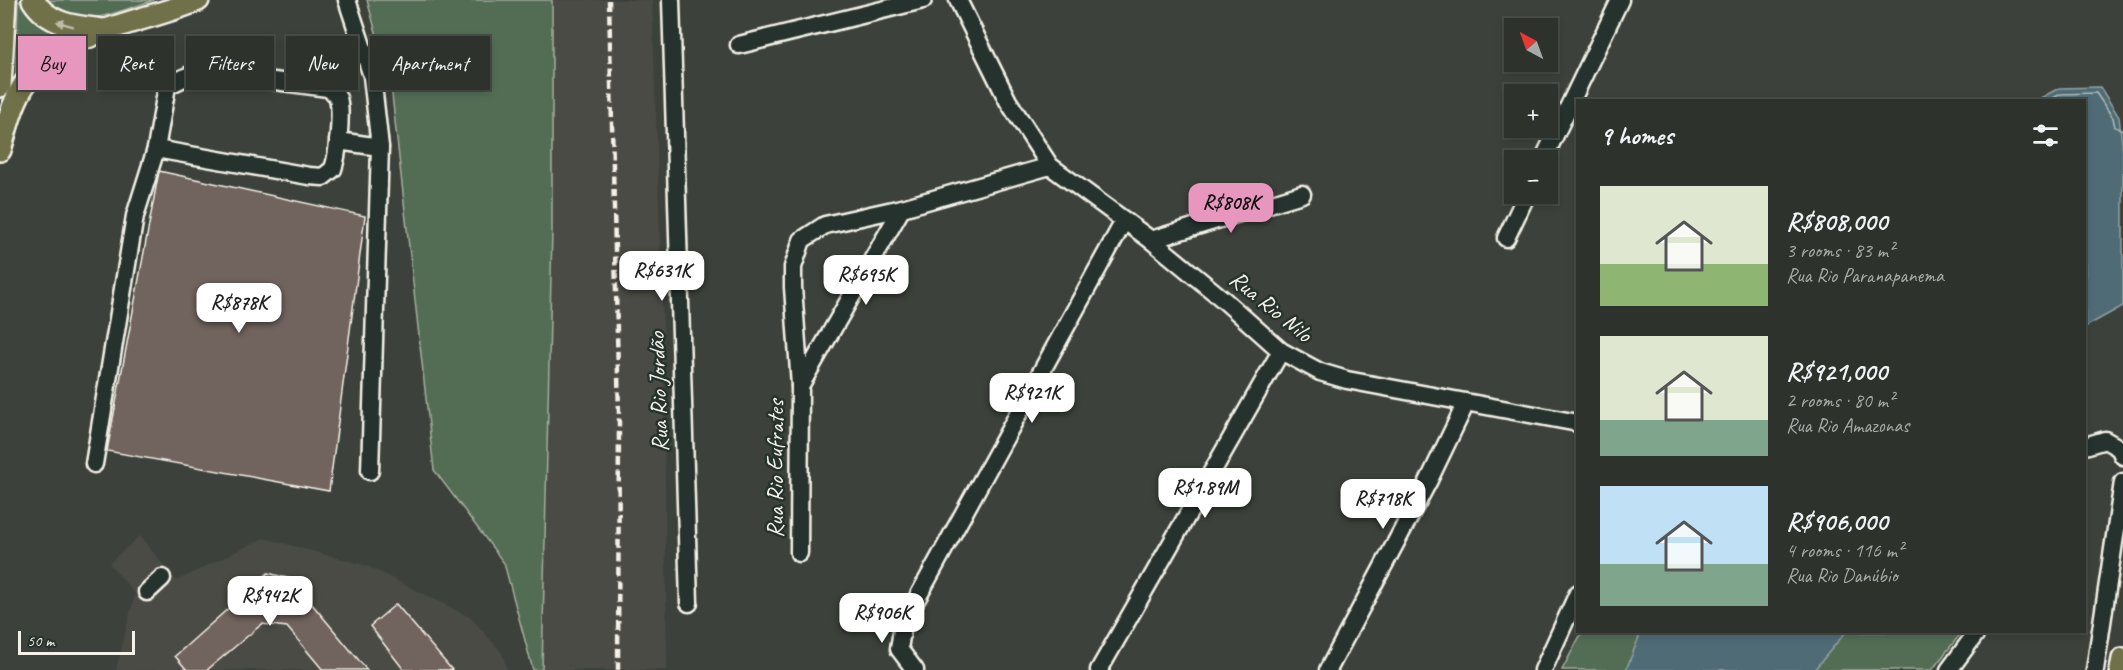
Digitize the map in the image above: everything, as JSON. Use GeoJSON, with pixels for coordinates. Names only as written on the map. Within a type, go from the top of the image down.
{"type":"FeatureCollection","features":[{"type":"Feature","properties":{"kind":"main road"},"geometry":{"type":"LineString","coordinates":[[0,86],[5,0]]}},
{"type":"Feature","properties":{"kind":"main road"},"geometry":{"type":"LineString","coordinates":[[33,0],[45,15],[55,21],[106,30]]}},
{"type":"Feature","properties":{"kind":"main road"},"geometry":{"type":"LineString","coordinates":[[0,150],[10,115],[27,80],[43,63],[64,48],[106,30],[198,0]]}},
{"type":"Feature","properties":{"kind":"main road"},"geometry":{"type":"LineString","coordinates":[[2121,670],[2123,659]]}},
{"type":"Feature","properties":{"kind":"street"},"geometry":{"type":"LineString","coordinates":[[347,0],[372,76],[380,147],[370,471]]}},
{"type":"Feature","properties":{"kind":"street","name":"Rua Rio Jordão"},"geometry":{"type":"LineString","coordinates":[[671,0],[689,603]]}},
{"type":"Feature","properties":{"kind":"street"},"geometry":{"type":"LineString","coordinates":[[739,45],[923,0]]}},
{"type":"Feature","properties":{"kind":"street","name":"Rua Rio Nilo"},"geometry":{"type":"LineString","coordinates":[[958,0],[1008,101],[1050,165],[1151,240],[1281,351],[1320,372],[1347,380],[1576,423]]}},
{"type":"Feature","properties":{"kind":"street"},"geometry":{"type":"LineString","coordinates":[[1548,150],[1620,0]]}},
{"type":"Feature","properties":{"kind":"street"},"geometry":{"type":"LineString","coordinates":[[94,464],[135,216],[156,149],[167,86],[192,74],[212,73],[334,91],[339,100],[338,141],[333,169],[323,177],[288,173],[156,149]]}},
{"type":"Feature","properties":{"kind":"street"},"geometry":{"type":"LineString","coordinates":[[338,141],[380,147]]}},
{"type":"Feature","properties":{"kind":"street","name":"Rua Rio Eufrates"},"geometry":{"type":"LineString","coordinates":[[799,553],[800,386],[793,267],[802,240],[825,225],[902,208],[1050,165]]}},
{"type":"Feature","properties":{"kind":"street"},"geometry":{"type":"LineString","coordinates":[[1151,240],[1302,194]]}},
{"type":"Feature","properties":{"kind":"street"},"geometry":{"type":"LineString","coordinates":[[1506,238],[1522,204]]}},
{"type":"Feature","properties":{"kind":"street","name":"Rua Rio Eufrates"},"geometry":{"type":"LineString","coordinates":[[800,386],[902,208]]}},
{"type":"Feature","properties":{"kind":"street"},"geometry":{"type":"LineString","coordinates":[[915,670],[899,649],[903,624],[1124,221]]}},
{"type":"Feature","properties":{"kind":"street"},"geometry":{"type":"LineString","coordinates":[[1099,670],[1281,351]]}},
{"type":"Feature","properties":{"kind":"street"},"geometry":{"type":"LineString","coordinates":[[1328,670],[1429,480],[1466,403]]}},
{"type":"Feature","properties":{"kind":"street"},"geometry":{"type":"LineString","coordinates":[[2086,445],[2105,440],[2119,448],[2123,456]]}},
{"type":"Feature","properties":{"kind":"street"},"geometry":{"type":"LineString","coordinates":[[2096,670],[2123,482]]}},
{"type":"Feature","properties":{"kind":"street"},"geometry":{"type":"LineString","coordinates":[[147,592],[162,578]]}},
{"type":"Feature","properties":{"kind":"street"},"geometry":{"type":"LineString","coordinates":[[1543,670],[1576,597]]}},
{"type":"Feature","properties":{"kind":"street"},"geometry":{"type":"LineString","coordinates":[[1949,670],[1976,633]]}},
{"type":"Feature","properties":{"kind":"shaded area"},"geometry":{"type":"Polygon","coordinates":[[[552,0],[652,0],[663,334],[667,670],[542,670],[552,231],[552,0]]]}},
{"type":"Feature","properties":{"kind":"shaded area"},"geometry":{"type":"Polygon","coordinates":[[[140,536],[176,581],[264,538],[367,566],[471,618],[502,653],[507,670],[116,670],[135,594],[109,563],[140,536]]]}},
{"type":"Feature","properties":{"kind":"green space"},"geometry":{"type":"Polygon","coordinates":[[[18,0],[41,22],[69,35],[18,36],[18,74],[16,76],[18,0]]]}},
{"type":"Feature","properties":{"kind":"green space"},"geometry":{"type":"Polygon","coordinates":[[[40,0],[154,0],[104,16],[78,19],[54,13],[40,0]]]}},
{"type":"Feature","properties":{"kind":"green space"},"geometry":{"type":"Polygon","coordinates":[[[367,0],[552,0],[552,231],[542,670],[533,670],[504,563],[434,470],[391,90],[490,90],[490,36],[377,36],[367,0]]]}},
{"type":"Feature","properties":{"kind":"green space"},"geometry":{"type":"Polygon","coordinates":[[[1581,633],[1670,633],[1650,670],[1562,670],[1581,633]]]}},
{"type":"Feature","properties":{"kind":"green space"},"geometry":{"type":"Polygon","coordinates":[[[1841,633],[1961,633],[1932,670],[1811,670],[1841,633]]]}},
{"type":"Feature","properties":{"kind":"water"},"geometry":{"type":"Polygon","coordinates":[[[2100,87],[2119,117],[2123,152],[2123,306],[2086,326],[2086,99],[2039,99],[2059,88],[2100,87]]]}},
{"type":"Feature","properties":{"kind":"water"},"geometry":{"type":"Polygon","coordinates":[[[1641,633],[1845,633],[1814,670],[1626,670],[1641,633]]]}},
{"type":"Feature","properties":{"kind":"building"},"geometry":{"type":"Polygon","coordinates":[[[159,171],[365,216],[329,491],[107,451],[159,171]]]}},
{"type":"Feature","properties":{"kind":"building"},"geometry":{"type":"Polygon","coordinates":[[[268,573],[291,579],[367,670],[323,670],[287,627],[262,624],[207,670],[187,670],[175,656],[268,573]]]}},
{"type":"Feature","properties":{"kind":"building"},"geometry":{"type":"Polygon","coordinates":[[[396,604],[452,670],[404,670],[370,626],[396,604]]]}},
{"type":"Feature","properties":{"kind":"railway"},"geometry":{"type":"LineString","coordinates":[[609,0],[619,415],[618,670]]}}]}
